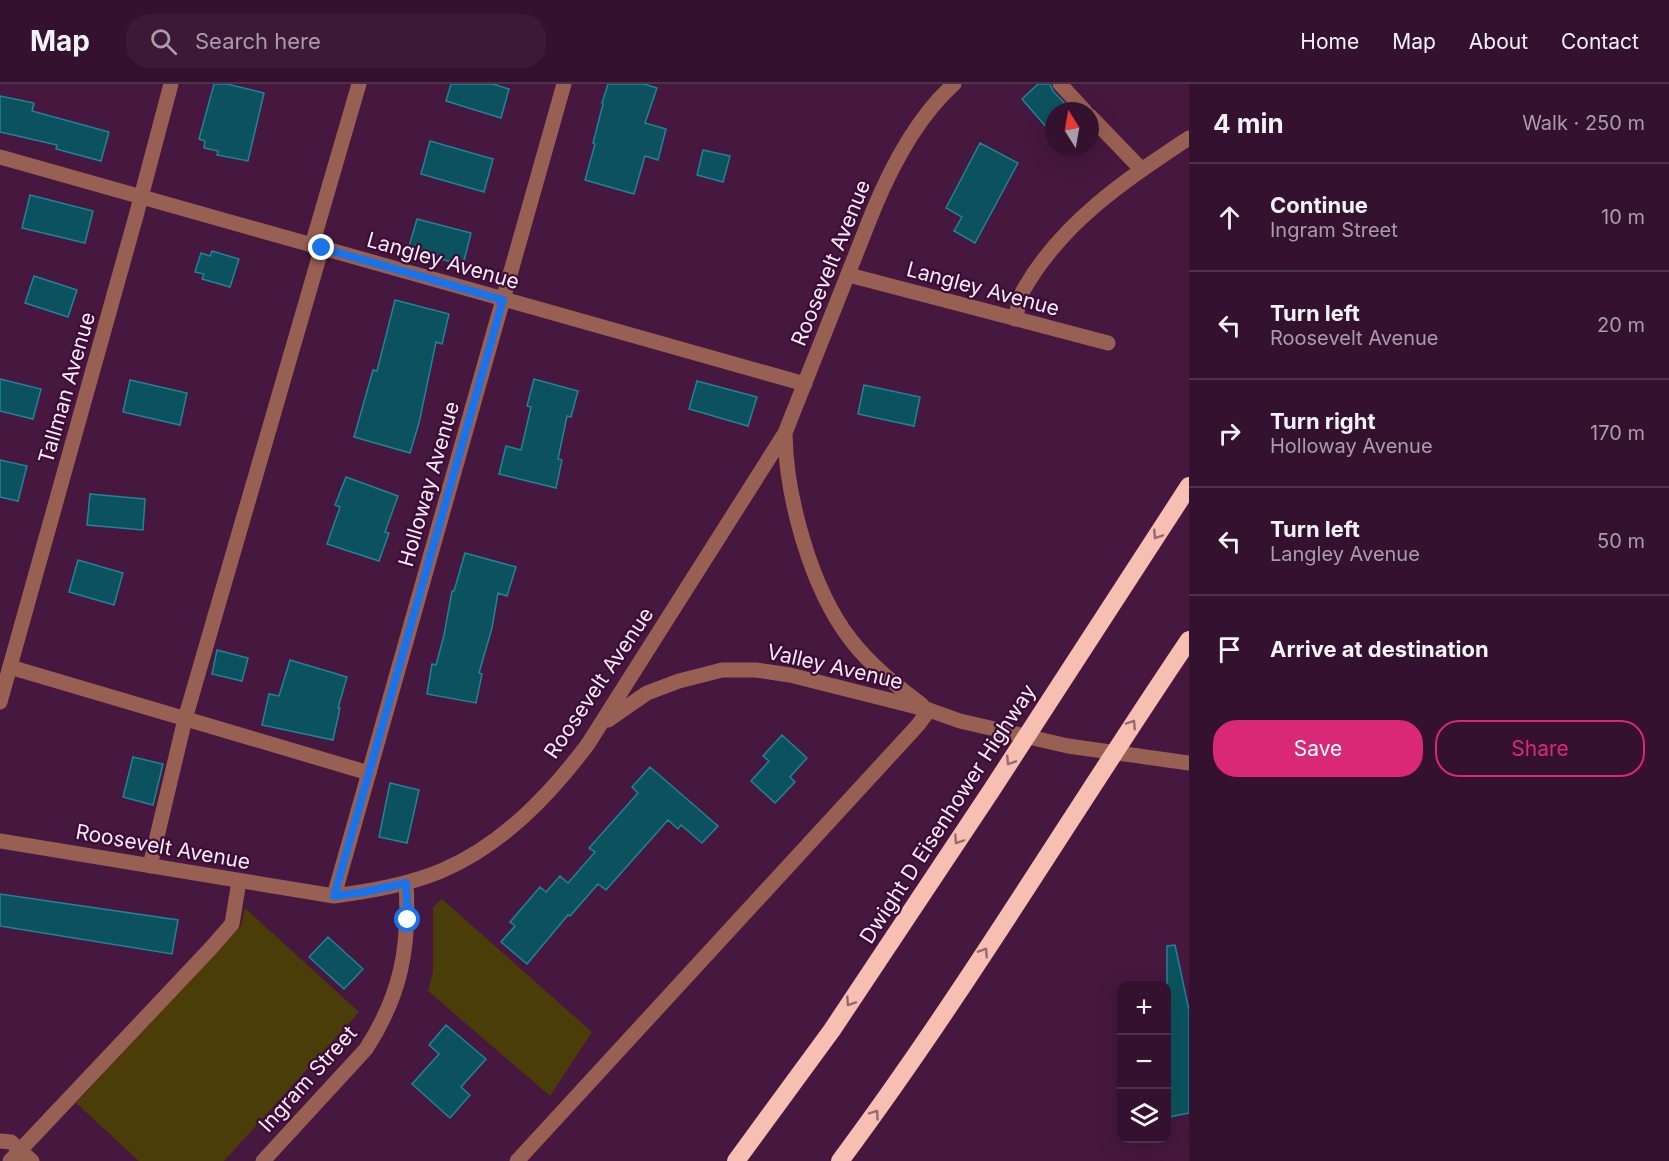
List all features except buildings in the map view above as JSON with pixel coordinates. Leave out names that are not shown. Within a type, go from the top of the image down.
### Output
[{"type":"highway","name":"Dwight D Eisenhower Highway","points":[[736,1161],[832,1030],[991,791],[1189,486]]},
{"type":"highway","points":[[840,1161],[977,964],[1189,639]]},
{"type":"street","name":"Tallman Avenue","points":[[0,702],[142,197],[171,84]]},
{"type":"street","points":[[150,866],[185,719],[317,246],[359,84]]},
{"type":"street","name":"Holloway Avenue","points":[[334,896],[564,84]]},
{"type":"street","name":"Roosevelt Avenue","points":[[0,841],[334,896],[406,883],[441,871],[491,843],[518,822],[566,774],[600,726],[785,433],[877,201],[921,122],[954,84]]},
{"type":"street","points":[[1060,84],[1077,102]]},
{"type":"street","points":[[1099,125],[1142,170]]},
{"type":"street","points":[[1015,320],[1023,290],[1059,239],[1091,207],[1189,138]]},
{"type":"street","name":"Langley Avenue","points":[[0,157],[805,384]]},
{"type":"street","name":"Langley Avenue","points":[[849,275],[1108,343]]},
{"type":"street","name":"Valley Avenue","points":[[785,433],[788,470],[798,516],[811,562],[823,593],[845,630],[865,657],[889,680],[929,710]]},
{"type":"street","points":[[10,667],[369,772]]},
{"type":"street","name":"Valley Avenue","points":[[600,726],[648,693],[678,681],[722,670],[756,670],[790,675],[929,710],[960,721],[1068,746],[1189,763]]},
{"type":"street","points":[[517,1161],[918,725],[929,710]]},
{"type":"street","points":[[15,1155],[232,924],[240,881]]},
{"type":"street","name":"Ingram Street","points":[[263,1161],[366,1049],[378,1031],[393,999],[403,966],[408,920],[406,883]]},
{"type":"street","points":[[0,1141],[11,1142],[15,1155]]},
{"type":"street","points":[[15,1155],[32,1161]]},
{"type":"shaded area","points":[[442,899],[592,1032],[550,1096],[428,991],[433,972],[433,907]]},
{"type":"shaded area","points":[[245,908],[359,1012],[224,1161],[139,1161],[76,1103],[241,926]]},
{"type":"route","points":[[322,248],[503,300],[334,896],[406,883],[408,920]]}]
